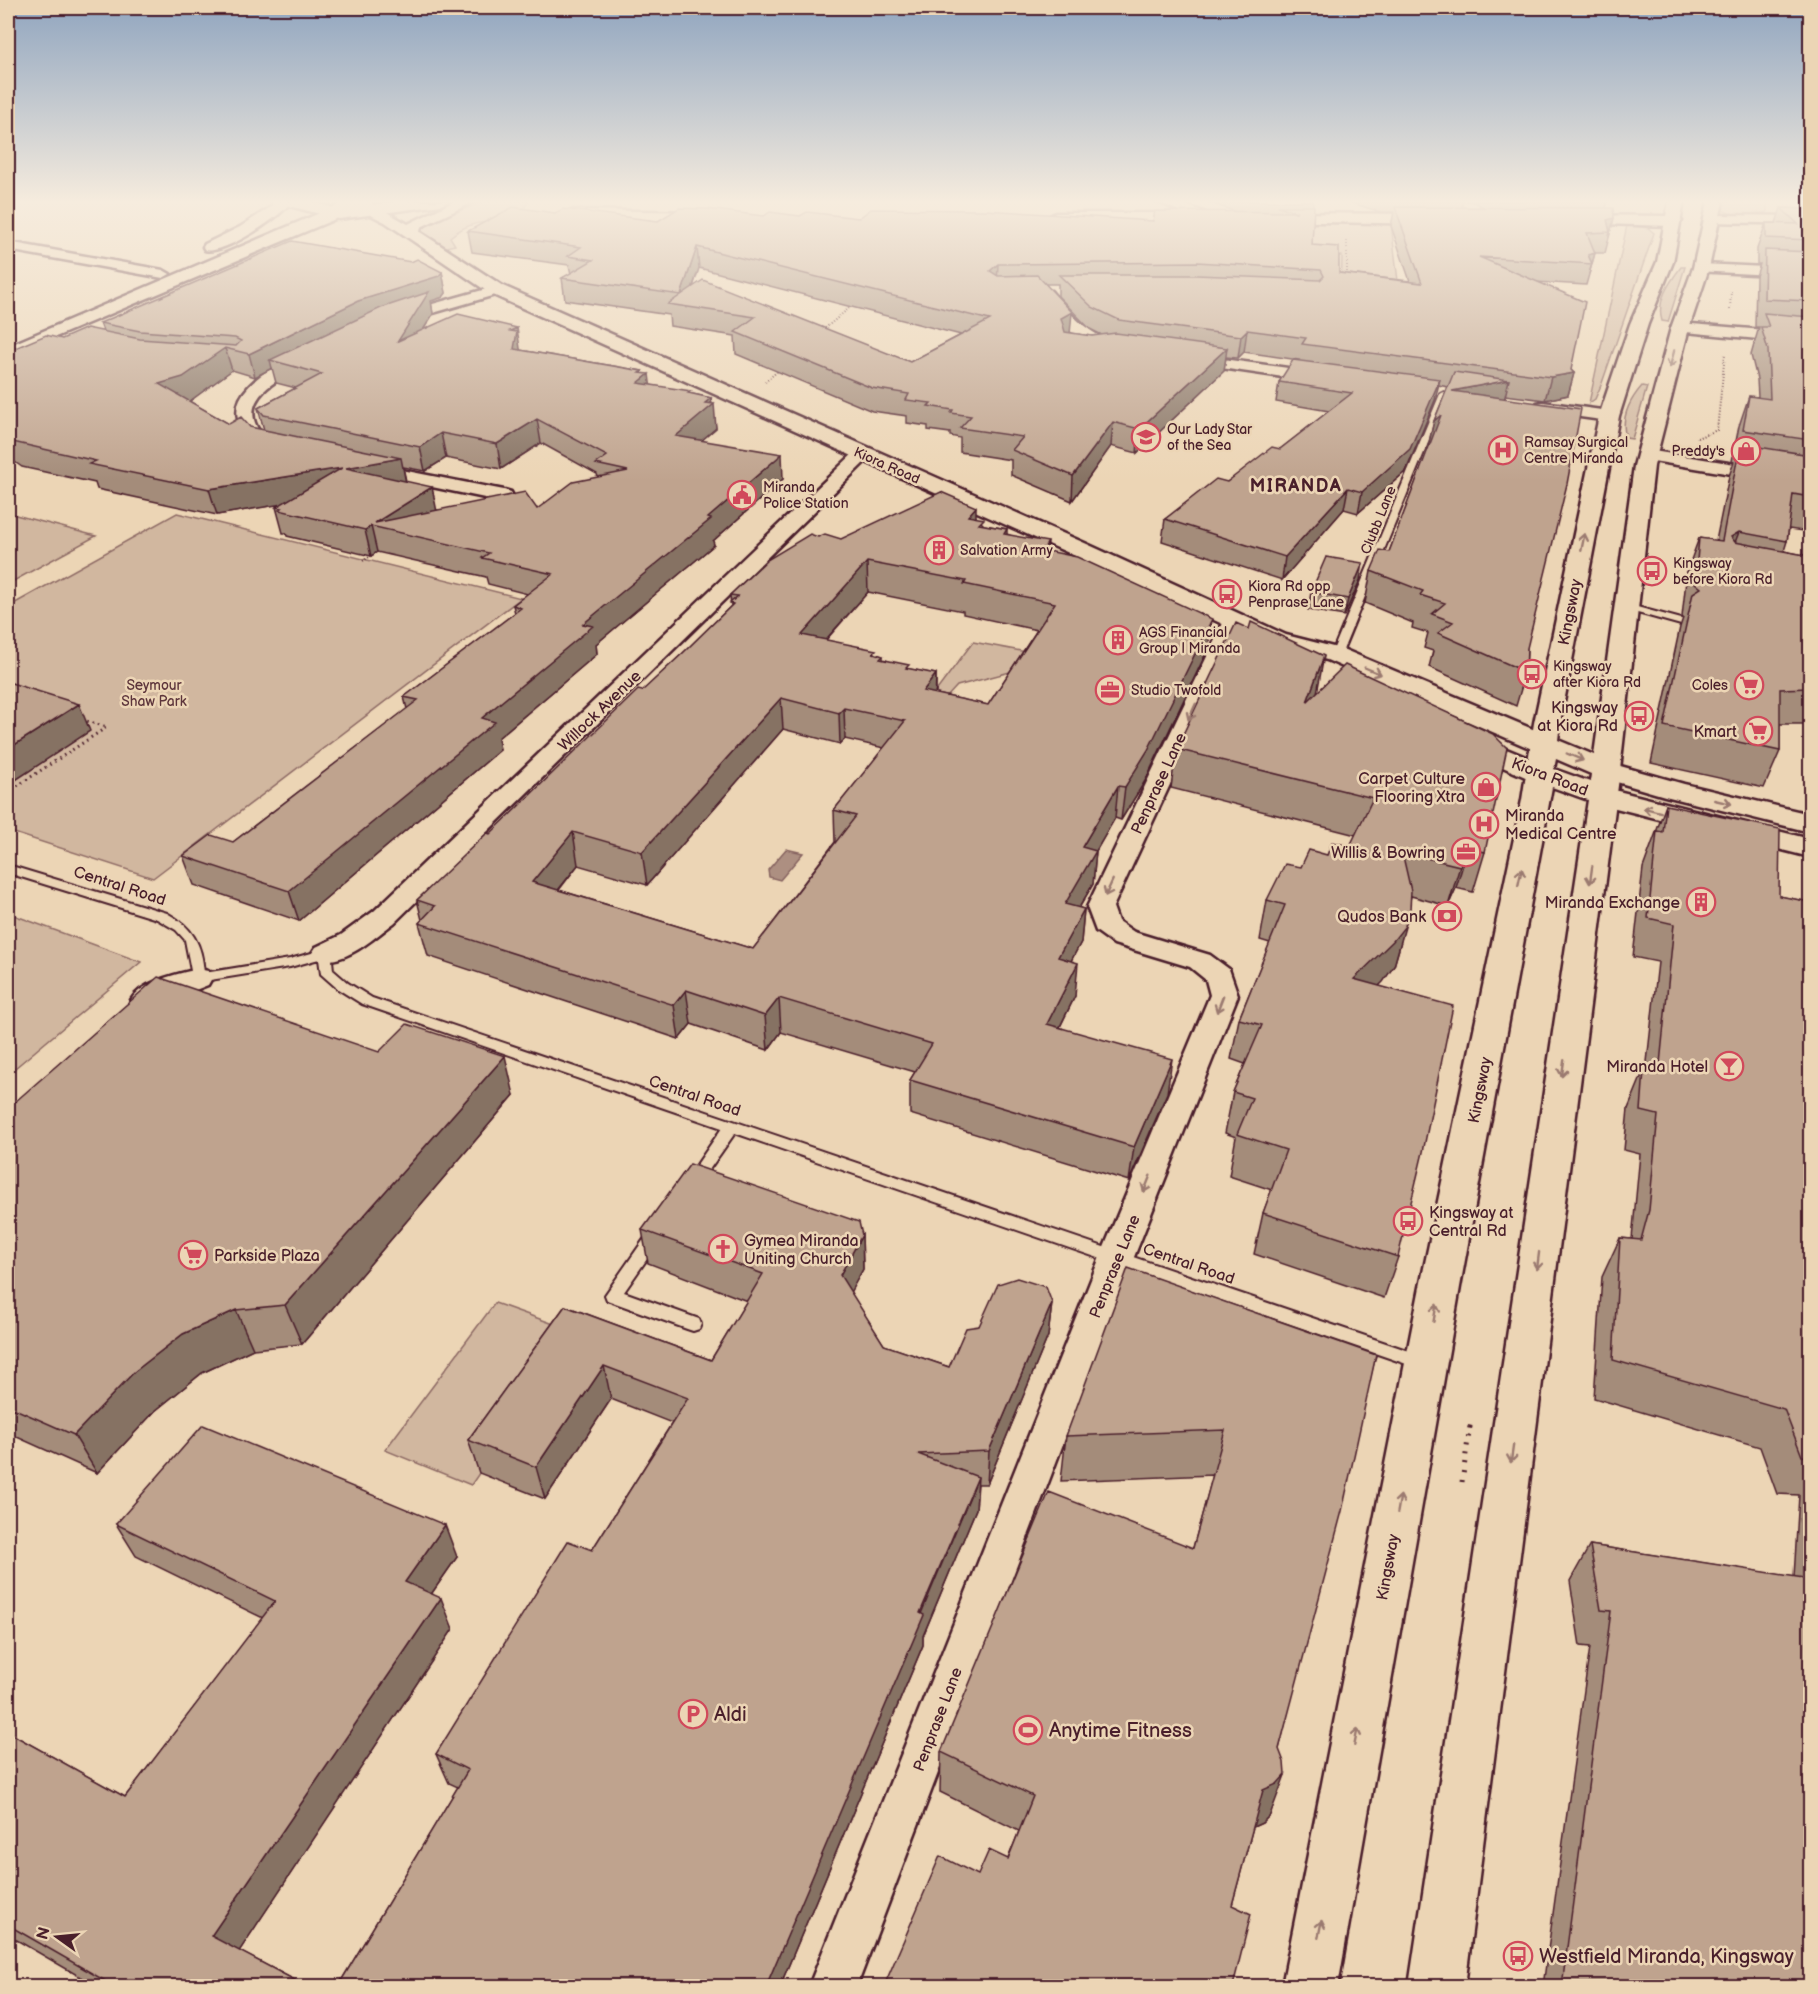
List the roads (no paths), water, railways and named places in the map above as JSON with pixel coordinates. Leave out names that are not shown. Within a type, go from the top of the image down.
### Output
[{"type":"main road","points":[[8,339],[115,294]]},
{"type":"main road","points":[[8,352],[137,294]]},
{"type":"main road","name":"Kiora Road","points":[[506,294],[1079,549],[1277,640],[1336,655],[1544,744],[1604,783],[1810,848]]},
{"type":"main road","name":"Kingsway","points":[[1310,1986],[1426,1364],[1602,447],[1609,416],[1639,324],[1652,294]]},
{"type":"main road","points":[[1437,1986],[1604,783],[1638,610],[1647,455],[1680,328],[1692,294]]},
{"type":"main road","points":[[1639,324],[1680,328]]},
{"type":"main road","points":[[1602,447],[1647,455]]},
{"type":"main road","name":"Kiora Road","points":[[1277,640],[1319,673],[1371,696]]},
{"type":"main road","name":"Kiora Road","points":[[1443,730],[1540,774],[1675,790],[1810,823]]},
{"type":"street","points":[[384,323],[483,294]]},
{"type":"street","points":[[1040,294],[1075,335],[1131,351]]},
{"type":"street","points":[[1680,328],[1810,339]]},
{"type":"street","points":[[287,451],[264,445],[252,435],[246,420],[245,406],[252,392],[273,375],[325,349]]},
{"type":"street","points":[[1167,357],[1340,380]]},
{"type":"street","points":[[1439,393],[1463,397]]},
{"type":"street","points":[[1527,405],[1609,416]]},
{"type":"street","name":"Willock Avenue","points":[[326,953],[351,941],[384,917],[863,454]]},
{"type":"street","points":[[1647,455],[1810,482]]},
{"type":"street","points":[[353,465],[504,496]]},
{"type":"street","name":"Penprase Lane","points":[[833,1986],[1117,1257],[1224,995],[1219,975],[1200,961],[1124,938],[1106,925],[1100,907],[1235,621]]},
{"type":"street","points":[[124,1014],[159,992],[198,978]]},
{"type":"lane","points":[[1101,353],[1131,351]]},
{"type":"lane","name":"Clubb Lane","points":[[1336,655],[1438,410],[1439,393]]},
{"type":"lane","points":[[1638,610],[1659,618],[1682,618]]},
{"type":"lane","name":"Central Road","points":[[8,869],[162,916],[183,927],[192,941],[198,978]]},
{"type":"lane","points":[[198,978],[290,963],[326,953]]},
{"type":"lane","name":"Central Road","points":[[326,953],[326,971],[343,987],[367,1000],[1426,1364]]},
{"type":"lane","points":[[681,1198],[732,1126]]},
{"type":"lane","points":[[661,1227],[613,1295],[693,1324]]},
{"type":"place","name":"Our Lady Star of the Sea","points":[[1146,437]]},
{"type":"place","name":"Ramsay Surgical Centre Miranda","points":[[1503,450]]},
{"type":"place","name":"Preddy's","points":[[1746,451]]},
{"type":"place","name":"Miranda Police Station","points":[[742,495]]},
{"type":"place","name":"Salvation Army","points":[[939,550]]},
{"type":"place","name":"Kingsway before Kiora Rd","points":[[1652,571]]},
{"type":"place","name":"Kiora Rd opp Penprase Lane","points":[[1227,594]]},
{"type":"place","name":"AGS Financial Group | Miranda","points":[[1118,640]]},
{"type":"place","name":"Kingsway after Kiora Rd","points":[[1532,674]]},
{"type":"place","name":"Coles","points":[[1749,685]]},
{"type":"place","name":"Studio Twofold","points":[[1110,690]]},
{"type":"place","name":"Kingsway at Kiora Rd","points":[[1639,716]]},
{"type":"place","name":"Kmart","points":[[1758,731]]},
{"type":"place","name":"Carpet Culture Flooring Xtra","points":[[1486,787]]},
{"type":"place","name":"Miranda Medical Centre","points":[[1484,824]]},
{"type":"place","name":"Willis & Bowring","points":[[1466,852]]},
{"type":"place","name":"Miranda Exchange","points":[[1701,902]]},
{"type":"place","name":"Qudos Bank","points":[[1447,916]]},
{"type":"place","name":"Miranda Hotel","points":[[1729,1066]]},
{"type":"place","name":"Kingsway at Central Rd","points":[[1408,1221]]},
{"type":"place","name":"Gymea Miranda Uniting Church","points":[[723,1249]]},
{"type":"place","name":"Parkside Plaza","points":[[193,1255]]},
{"type":"place","name":"Aldi","points":[[693,1714]]},
{"type":"place","name":"Anytime Fitness","points":[[1028,1730]]},
{"type":"place","name":"Westfield Miranda, Kingsway","points":[[1518,1956]]},
{"type":"district","name":"MIRANDA","points":[[1296,486]]},
{"type":"park label","name":"Seymour Shaw Park","points":[[154,694]]}]
